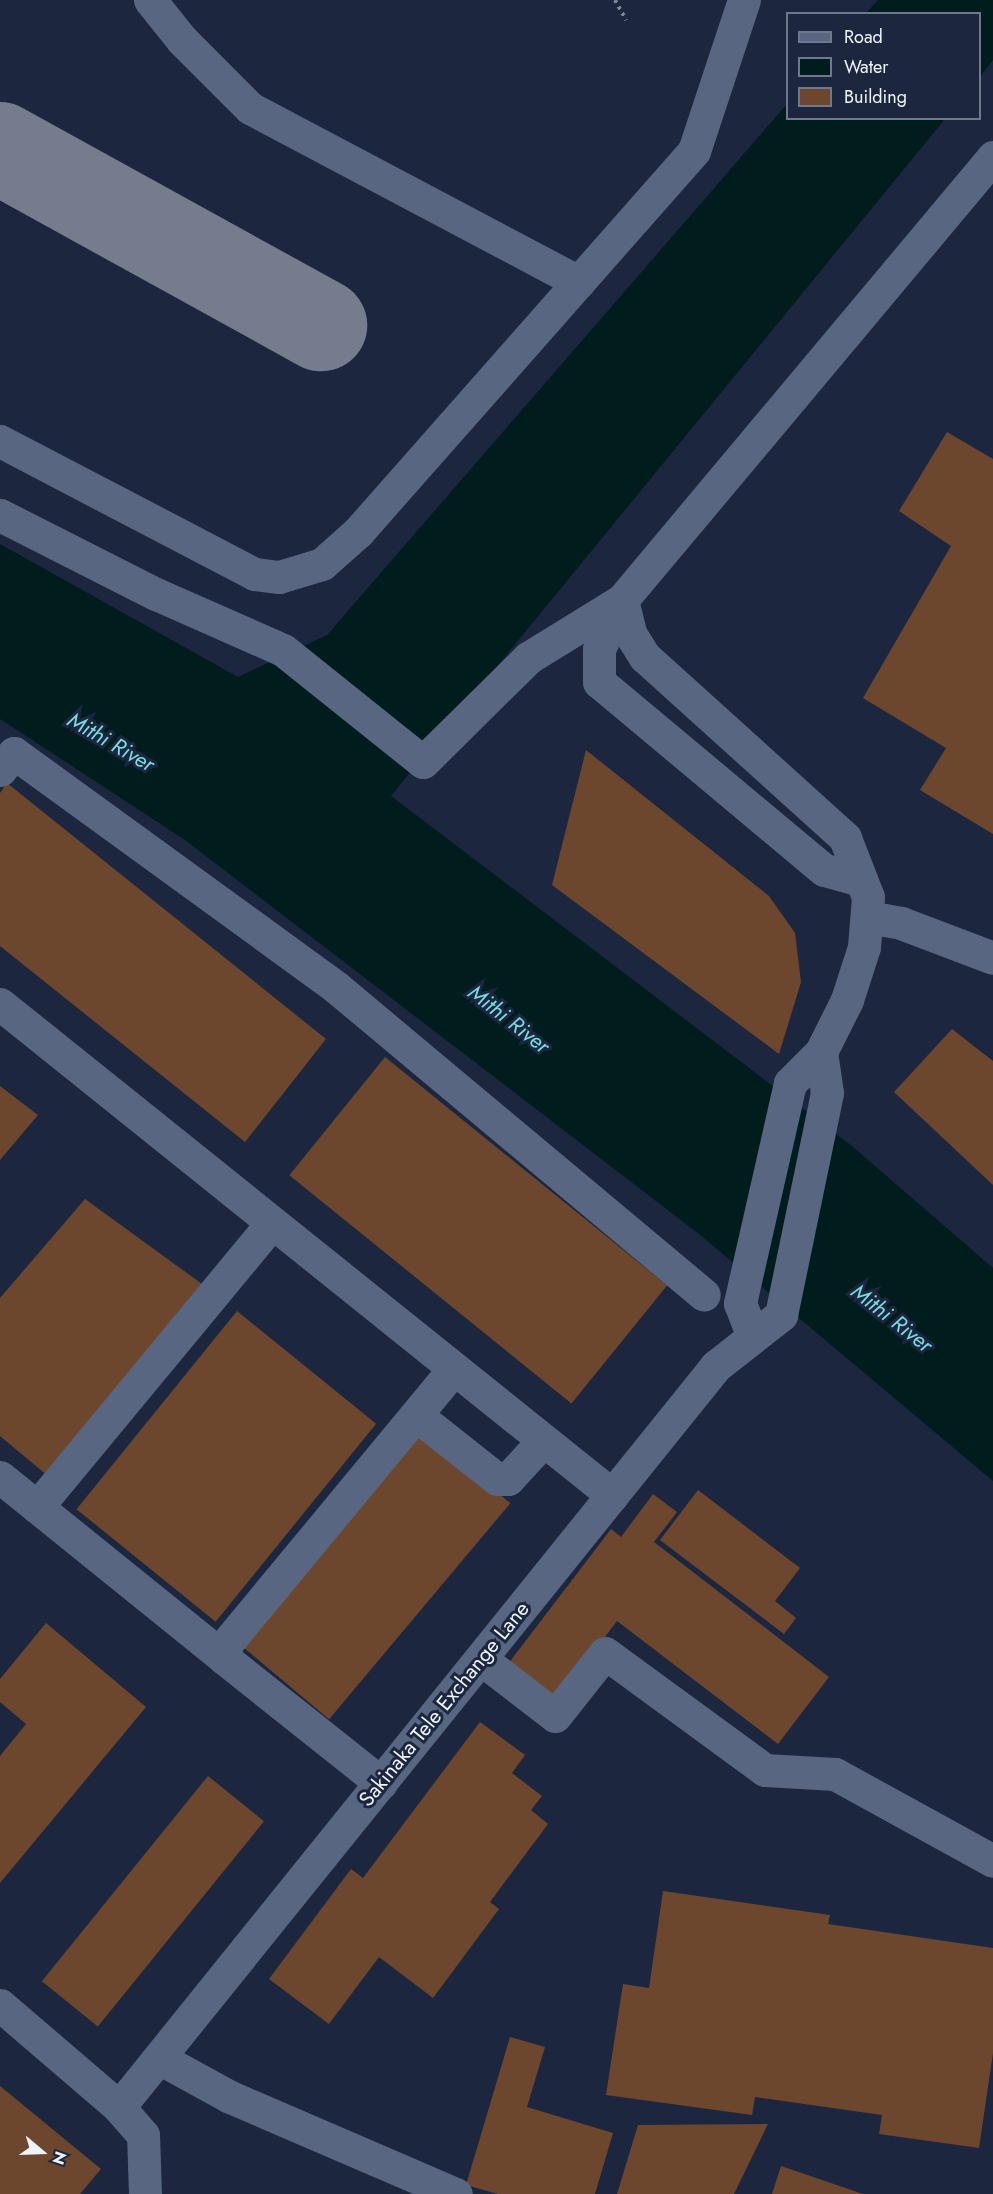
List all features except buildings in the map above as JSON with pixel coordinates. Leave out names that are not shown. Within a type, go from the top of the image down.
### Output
[{"type":"street","points":[[150,0],[182,40],[250,108],[579,282]]},
{"type":"street","points":[[0,441],[254,574],[279,577],[322,564],[358,532],[694,151],[741,12],[764,0]]},
{"type":"street","points":[[860,880],[824,870],[599,682],[599,649],[622,600],[993,157]]},
{"type":"street","points":[[0,515],[156,594],[283,650],[423,762],[528,658],[622,600]]},
{"type":"street","points":[[622,600],[631,635],[645,657],[844,838],[867,897],[868,917],[864,947],[847,1000],[821,1052],[790,1083],[740,1303],[752,1335]]},
{"type":"street","points":[[7,762],[336,988],[704,1295]]},
{"type":"street","points":[[868,917],[901,923],[993,958]]},
{"type":"street","points":[[0,1004],[270,1225],[612,1495]]},
{"type":"street","name":"Sakinaka Tele Exchange Lane","points":[[119,2106],[716,1366],[781,1314],[827,1093],[821,1052]]},
{"type":"street","points":[[37,1508],[270,1225]]},
{"type":"street","points":[[224,1659],[227,1643],[453,1370]]},
{"type":"street","points":[[416,1415],[497,1479],[508,1479],[543,1441]]},
{"type":"street","points":[[0,1477],[381,1783]]},
{"type":"street","points":[[481,1659],[555,1716],[605,1653],[765,1770],[835,1774],[993,1861]]},
{"type":"street","points":[[0,2005],[119,2106],[143,2135],[145,2194]]},
{"type":"street","points":[[159,2058],[228,2096],[456,2194]]},
{"type":"path","points":[[615,0],[626,20]]},
{"type":"water","points":[[878,0],[993,0],[993,60],[981,76],[981,12],[867,12]]},
{"type":"water","name":"Mithi River","points":[[786,105],[786,120],[944,120],[391,796],[852,1146],[993,1268],[993,1481],[699,1234],[185,840],[0,719],[0,544],[238,677],[327,635]]},
{"type":"taxiway","points":[[0,148],[321,325]]}]
